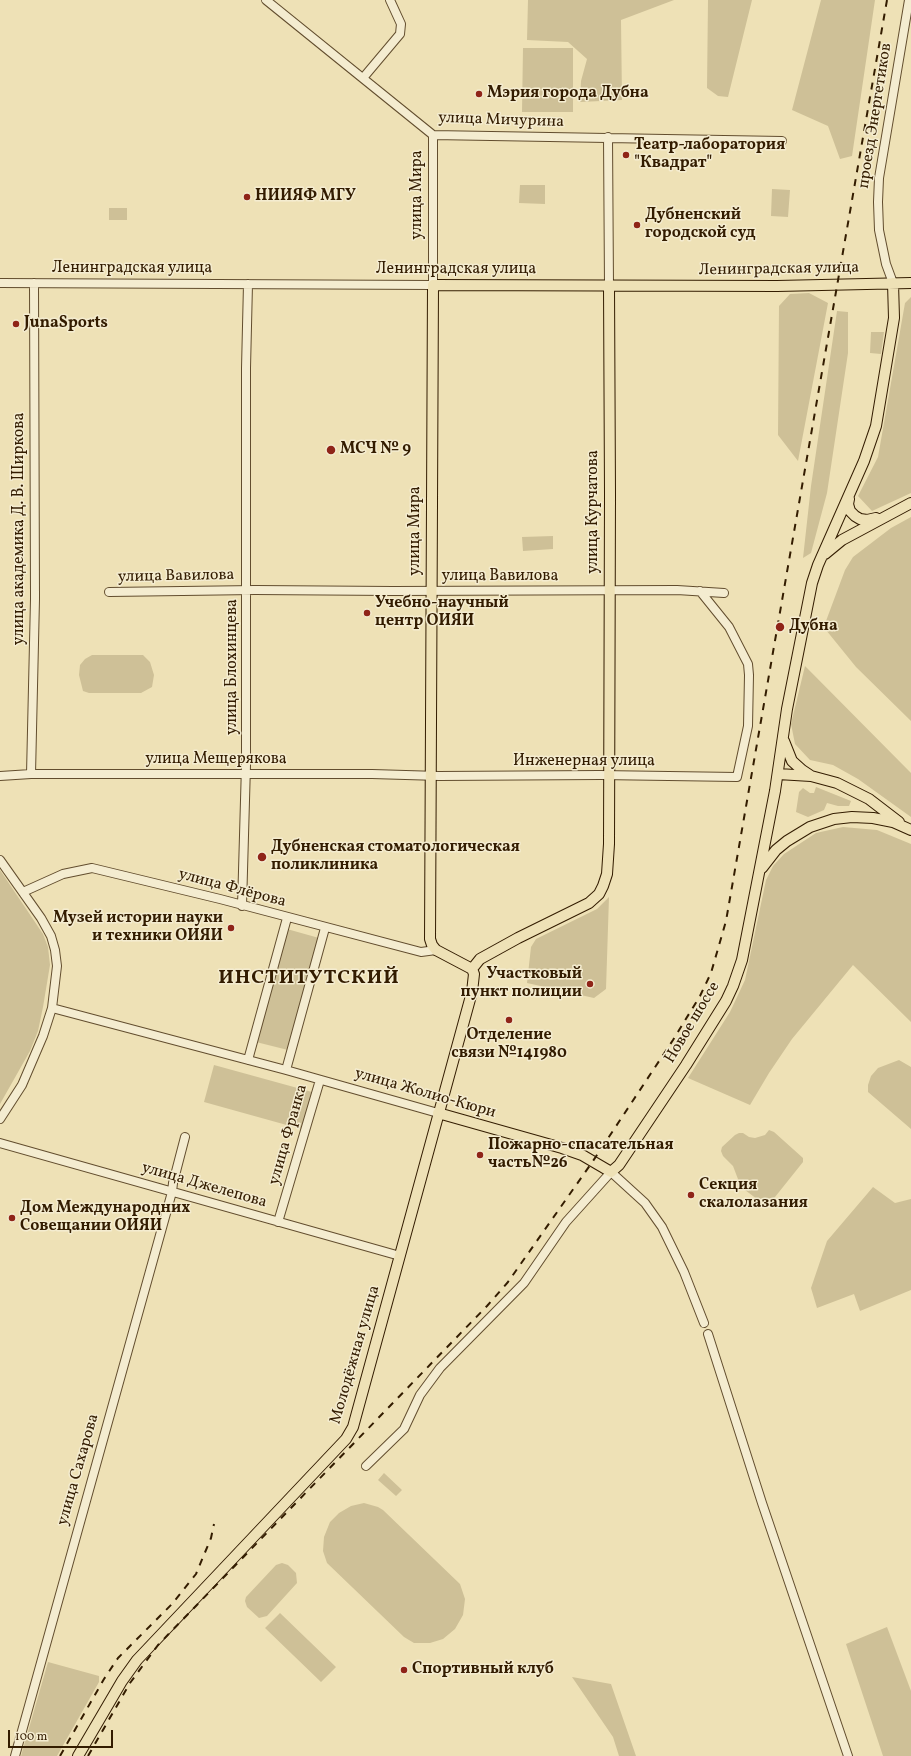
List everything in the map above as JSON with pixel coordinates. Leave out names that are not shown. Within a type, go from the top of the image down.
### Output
[{"type":"main road","points":[[778,774],[783,736],[812,583],[864,461],[876,426],[894,318],[893,283]]},
{"type":"main road","name":"Ленинградская улица","points":[[433,285],[784,286],[911,283]]},
{"type":"main road","name":"улица Мира","points":[[433,285],[431,591],[432,775],[430,929],[432,945],[436,950]]},
{"type":"main road","name":"улица Курчатова","points":[[472,969],[480,959],[526,934],[589,903],[599,894],[607,874],[609,844],[609,286]]},
{"type":"main road","points":[[849,497],[848,504],[850,511],[860,519],[875,519],[890,514]]},
{"type":"main road","points":[[821,559],[827,551],[842,540],[911,503]]},
{"type":"main road","name":"Новое шоссе","points":[[783,736],[787,751],[792,761],[811,776]]},
{"type":"main road","name":"Новое шоссе","points":[[611,1172],[619,1165],[686,1065],[726,1001],[736,980],[742,960],[778,774],[811,776],[842,785],[869,799],[911,830]]},
{"type":"main road","points":[[862,817],[869,812],[871,807],[869,799]]},
{"type":"main road","name":"Новое шоссе","points":[[760,871],[771,855],[787,841],[803,831],[826,822],[843,818],[862,817],[893,822],[911,830]]},
{"type":"main road","points":[[766,837],[770,841],[777,843],[787,841]]},
{"type":"main road","points":[[436,950],[472,969]]},
{"type":"main road","name":"Молодёжная улица","points":[[78,1756],[122,1681],[137,1660],[346,1439],[353,1427],[472,992],[474,974],[472,969]]},
{"type":"main road","name":"улица Жолио-Кюри","points":[[438,1113],[562,1148],[582,1155],[611,1172]]},
{"type":"street","name":"улица Мичурина","points":[[266,0],[432,135],[782,141]]},
{"type":"street","points":[[363,78],[400,34],[401,24],[390,0]]},
{"type":"street","name":"проезд Энергетиков","points":[[893,283],[886,264],[879,230],[879,178],[909,0]]},
{"type":"street","name":"улица Мира","points":[[432,135],[433,285]]},
{"type":"street","name":"улица Курчатова","points":[[608,138],[609,286]]},
{"type":"street","name":"Ленинградская улица","points":[[0,283],[433,285]]},
{"type":"street","name":"улица академика Д. В. Ширкова","points":[[31,774],[35,601],[34,283]]},
{"type":"street","name":"улица Блохинцева","points":[[242,906],[246,774],[246,368],[248,284]]},
{"type":"street","name":"улица Вавилова","points":[[109,592],[247,590],[609,590],[724,592]]},
{"type":"street","name":"Инженерная улица","points":[[432,775],[737,777],[748,726],[748,664],[729,626],[700,591]]},
{"type":"street","name":"улица Мещерякова","points":[[0,776],[31,774],[432,775]]},
{"type":"street","points":[[0,860],[41,918],[51,936],[57,966],[52,1008],[34,1059],[22,1084],[0,1118]]},
{"type":"street","name":"улица Флёрова","points":[[23,892],[63,874],[92,868],[421,952],[436,950]]},
{"type":"street","points":[[248,1060],[287,918]]},
{"type":"street","name":"улица Франка","points":[[286,1070],[325,928]]},
{"type":"street","name":"улица Жолио-Кюри","points":[[52,1008],[286,1070],[438,1113]]},
{"type":"street","name":"улица Франка","points":[[278,1222],[320,1080]]},
{"type":"street","points":[[172,1192],[185,1137]]},
{"type":"street","name":"улица Джелепова","points":[[0,1143],[400,1256]]},
{"type":"street","points":[[366,1466],[404,1429],[420,1395],[440,1368],[524,1282],[566,1222],[611,1172]]},
{"type":"street","name":"улица Жолио-Кюри","points":[[611,1172],[644,1203],[662,1227],[684,1272],[704,1324]]},
{"type":"street","name":"улица Сахарова","points":[[15,1756],[172,1192]]},
{"type":"street","points":[[708,1334],[762,1503],[848,1756]]},
{"type":"shaded area","points":[[528,0],[674,0],[621,20],[622,100],[580,102],[581,81],[587,59],[568,42],[527,40]]},
{"type":"shaded area","points":[[708,0],[752,0],[728,97],[718,96],[707,88]]},
{"type":"shaded area","points":[[821,0],[875,0],[852,156],[840,159],[828,126],[792,110]]},
{"type":"shaded area","points":[[523,48],[573,48],[573,112],[522,112]]},
{"type":"shaded area","points":[[520,185],[545,185],[545,204],[519,203]]},
{"type":"shaded area","points":[[772,189],[790,190],[788,217],[771,216]]},
{"type":"shaded area","points":[[109,208],[127,208],[127,220],[109,220]]},
{"type":"shaded area","points":[[809,293],[828,303],[798,461],[778,435],[779,306],[790,294]]},
{"type":"shaded area","points":[[911,297],[911,493],[872,511],[858,496],[878,457],[905,303]]},
{"type":"shaded area","points":[[837,311],[848,312],[848,353],[827,493],[811,553],[803,558],[811,486]]},
{"type":"shaded area","points":[[871,332],[884,332],[881,354],[870,353]]},
{"type":"shaded area","points":[[911,517],[911,721],[856,667],[826,630],[826,621],[845,570],[853,557],[891,528]]},
{"type":"shaded area","points":[[553,536],[553,549],[523,551],[522,537]]},
{"type":"shaded area","points":[[92,655],[143,655],[150,662],[154,675],[152,687],[141,693],[89,693],[83,691],[79,675],[80,665],[85,659]]},
{"type":"shaded area","points":[[805,666],[911,773],[911,817],[858,779],[833,765],[810,760],[795,744],[791,724]]},
{"type":"shaded area","points":[[816,787],[851,801],[849,806],[838,806],[827,803],[824,810],[808,817],[796,812],[799,792],[803,788],[810,793],[814,793]]},
{"type":"shaded area","points":[[843,827],[877,830],[911,844],[911,1022],[853,965],[792,1039],[750,1105],[688,1078],[730,1012],[745,980],[766,880],[773,866],[784,854],[816,833]]},
{"type":"shaded area","points":[[0,870],[43,934],[48,947],[50,965],[38,1031],[30,1051],[0,1104]]},
{"type":"shaded area","points":[[609,897],[606,989],[594,998],[527,983],[531,947],[536,939],[597,909]]},
{"type":"shaded area","points":[[287,929],[319,938],[288,1050],[256,1042]]},
{"type":"shaded area","points":[[899,1060],[911,1067],[911,1129],[868,1092],[868,1085],[871,1076],[878,1068]]},
{"type":"shaded area","points":[[214,1065],[312,1092],[301,1129],[204,1102]]},
{"type":"shaded area","points":[[769,1130],[774,1132],[803,1158],[803,1162],[771,1202],[764,1203],[741,1187],[733,1166],[723,1156],[721,1151],[722,1147],[739,1133],[755,1138],[765,1135]]},
{"type":"shaded area","points":[[873,1187],[895,1203],[911,1199],[911,1290],[860,1311],[854,1294],[817,1308],[811,1288],[827,1241]]},
{"type":"shaded area","points":[[384,1473],[402,1490],[396,1496],[378,1480]]},
{"type":"shaded area","points":[[364,1503],[383,1510],[460,1584],[465,1599],[463,1615],[455,1629],[443,1639],[430,1643],[414,1643],[404,1637],[327,1563],[323,1551],[324,1537],[330,1522],[339,1513],[351,1506]]},
{"type":"shaded area","points":[[282,1563],[288,1565],[296,1573],[297,1583],[267,1616],[259,1618],[247,1607],[245,1601],[246,1597],[276,1565]]},
{"type":"shaded area","points":[[280,1613],[336,1667],[321,1682],[265,1628]]},
{"type":"shaded area","points":[[887,1627],[911,1691],[911,1756],[883,1756],[846,1644]]},
{"type":"shaded area","points":[[48,1662],[99,1676],[99,1682],[57,1756],[21,1756]]},
{"type":"shaded area","points":[[572,1677],[611,1684],[636,1756],[619,1756],[613,1737]]},
{"type":"railway","points":[[88,1756],[130,1683],[158,1645],[487,1306],[508,1282],[593,1161],[673,1040],[700,996],[711,973],[726,921],[887,0]]},
{"type":"railway","points":[[60,1756],[104,1679],[118,1658],[172,1604],[196,1574],[211,1538],[214,1524]]},
{"type":"place","name":"Мэрия города Дубна","points":[[479,94]]},
{"type":"place","name":"Театр-лаборатория \"Квадрат\"","points":[[626,155]]},
{"type":"place","name":"НИИЯФ МГУ","points":[[247,197]]},
{"type":"place","name":"Дубненский городской суд","points":[[637,225]]},
{"type":"place","name":"JunaSports","points":[[16,324]]},
{"type":"place","name":"МСЧ № 9","points":[[331,450]]},
{"type":"place","name":"Учебно-научный центр ОИЯИ","points":[[367,613]]},
{"type":"place","name":"Дубна","points":[[780,627]]},
{"type":"place","name":"Дубненская стоматологическая поликлиника","points":[[262,857]]},
{"type":"place","name":"Музей истории науки и техники ОИЯИ","points":[[231,928]]},
{"type":"place","name":"Участковый пункт полиции","points":[[590,984]]},
{"type":"place","name":"Отделение связи №141980","points":[[509,1020]]},
{"type":"place","name":"Пожарно-спасательная часть№26","points":[[480,1155]]},
{"type":"place","name":"Секция скалолазания","points":[[691,1195]]},
{"type":"place","name":"Дом Международних Совещании ОИЯИ","points":[[12,1218]]},
{"type":"place","name":"Спортивный клуб","points":[[404,1670]]},
{"type":"district","name":"ИНСТИТУТСКИЙ","points":[[309,979]]}]
